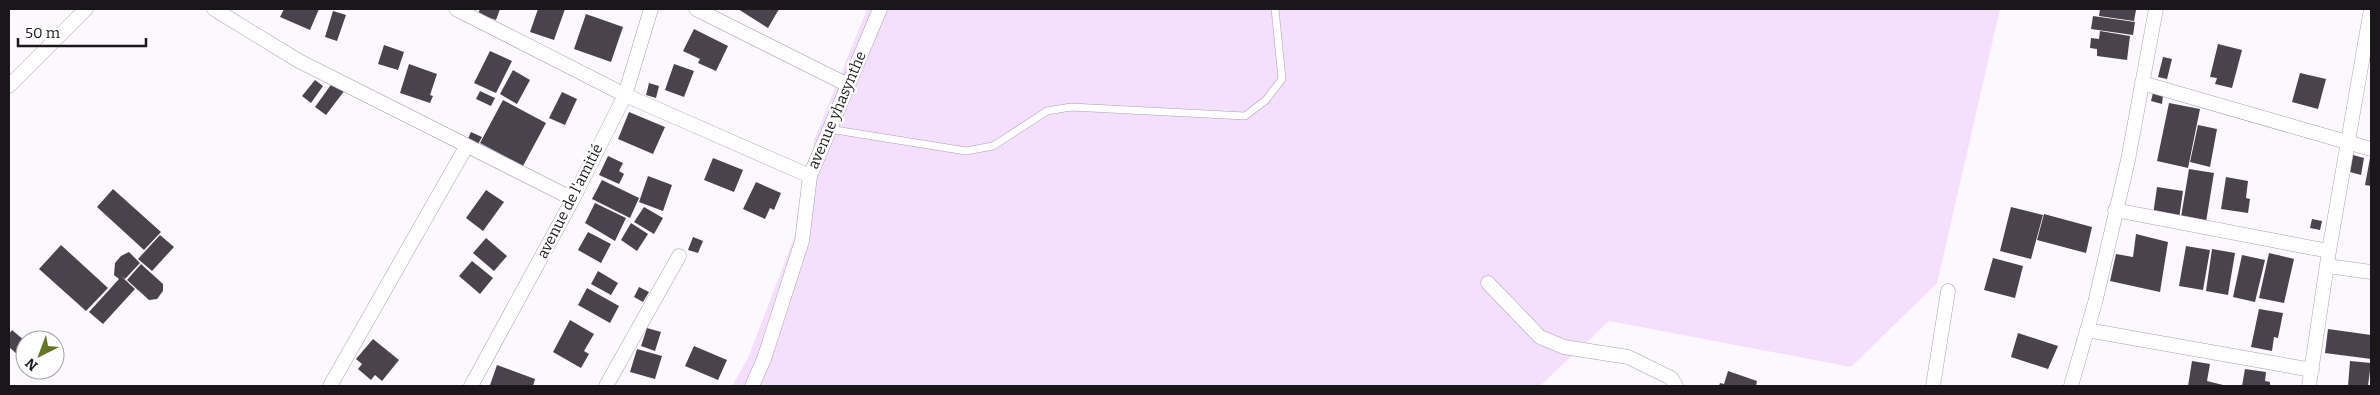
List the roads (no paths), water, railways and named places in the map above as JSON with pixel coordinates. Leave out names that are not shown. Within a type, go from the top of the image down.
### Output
[{"type":"street","points":[[9,86],[86,9]]},
{"type":"street","points":[[214,9],[299,61],[466,147],[573,199]]},
{"type":"street","points":[[456,9],[625,95],[810,176]]},
{"type":"street","name":"avenue de l'amitié","points":[[471,386],[573,199],[625,95],[651,9]]},
{"type":"street","points":[[696,9],[848,85]]},
{"type":"street","name":"avenue yhasynthe","points":[[752,386],[764,359],[802,241],[810,176],[880,9]]},
{"type":"street","points":[[2071,386],[2087,330],[2128,160],[2156,9]]},
{"type":"street","points":[[2309,386],[2329,251],[2371,9]]},
{"type":"street","points":[[2142,83],[2371,149]]},
{"type":"street","points":[[330,386],[466,147]]},
{"type":"street","points":[[2115,210],[2329,251]]},
{"type":"street","points":[[606,386],[680,256]]},
{"type":"street","points":[[2327,266],[2371,272]]},
{"type":"street","points":[[1488,283],[1540,337],[1564,348],[1628,357],[1671,378],[1676,386]]},
{"type":"street","points":[[1933,386],[1948,291]]},
{"type":"street","points":[[2087,330],[2312,370]]},
{"type":"lane","points":[[829,129],[966,151],[992,146],[1047,111],[1071,107],[1245,116],[1266,100],[1282,79],[1274,9]]}]
